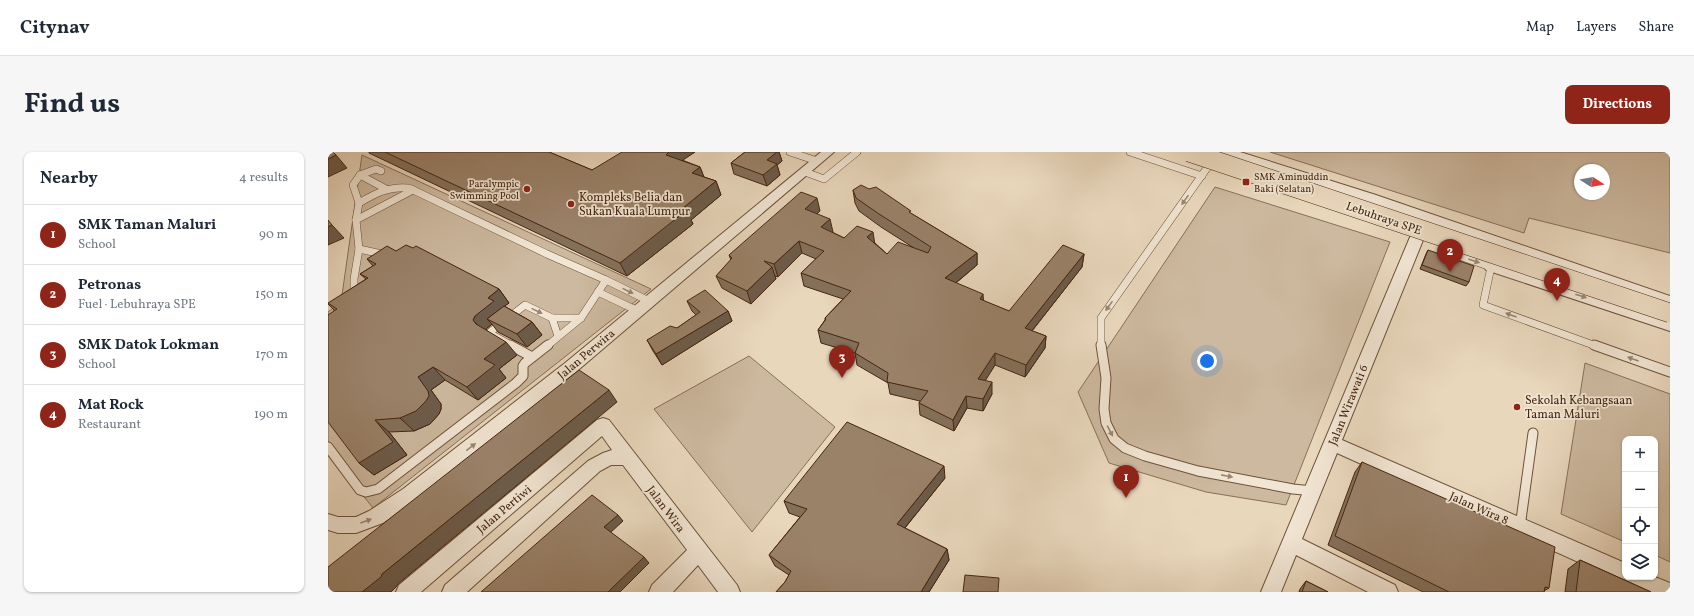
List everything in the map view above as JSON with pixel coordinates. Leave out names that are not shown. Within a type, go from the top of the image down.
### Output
[{"type":"highway","name":"Lebuhraya SPE","points":[[1189,152],[1670,313]]},
{"type":"highway","name":"Lebuhraya SPE","points":[[1218,155],[1670,303]]},
{"type":"street","name":"Jalan Perwira","points":[[328,522],[338,525],[356,525],[376,517],[390,509],[514,413],[828,152]]},
{"type":"street","points":[[1193,152],[1218,155],[1424,223],[1670,310]]},
{"type":"street","name":"Jalan Wirawati 6","points":[[1271,592],[1424,223]]},
{"type":"street","points":[[1462,236],[1670,303]]},
{"type":"street","points":[[1491,267],[1670,325]]},
{"type":"street","name":"Jalan Wira","points":[[603,425],[730,592]]},
{"type":"street","name":"Jalan Pertiwi","points":[[406,592],[603,425]]},
{"type":"street","name":"Jalan Wira 8","points":[[1332,443],[1622,572]]},
{"type":"street","points":[[452,592],[594,466],[609,458],[628,457]]},
{"type":"street","points":[[1291,543],[1388,592]]},
{"type":"street","points":[[659,592],[698,551]]},
{"type":"street","points":[[1641,580],[1668,592]]},
{"type":"lane","points":[[790,152],[817,161]]},
{"type":"lane","points":[[805,172],[824,179],[857,152]]},
{"type":"lane","points":[[1130,152],[1202,176]]},
{"type":"lane","points":[[1218,155],[1207,168],[1101,318],[1099,327],[1106,380],[1104,402],[1105,422],[1114,440],[1124,448],[1154,461],[1293,489],[1313,491]]},
{"type":"lane","points":[[354,302],[354,279],[359,249],[356,220],[359,203],[353,185],[360,175],[376,169],[381,171]]},
{"type":"lane","points":[[360,175],[386,189]]},
{"type":"lane","points":[[359,203],[373,194],[394,186],[409,188],[649,301]]},
{"type":"lane","points":[[356,220],[413,190]]},
{"type":"lane","points":[[1462,236],[1456,255],[1491,267],[1482,305],[1670,372]]},
{"type":"lane","points":[[359,249],[390,256],[384,260]]},
{"type":"lane","points":[[354,279],[366,272]]},
{"type":"lane","points":[[328,447],[360,490],[366,492],[378,490],[516,384],[523,376],[523,366],[581,318],[606,280]]},
{"type":"lane","points":[[598,292],[638,311]]},
{"type":"lane","points":[[532,357],[489,333],[525,305],[552,318],[581,318]]},
{"type":"lane","points":[[552,318],[558,336]]},
{"type":"lane","points":[[1520,527],[1534,433]]},
{"type":"shaded area","points":[[1270,152],[1670,152],[1670,253],[1529,218],[1524,233]]},
{"type":"shaded area","points":[[362,155],[651,289],[373,508],[328,452],[328,312],[341,302]]},
{"type":"shaded area","points":[[1215,187],[1390,242],[1286,505],[1206,492],[1109,463],[1078,392]]},
{"type":"shaded area","points":[[749,356],[835,427],[752,532],[654,409]]},
{"type":"shaded area","points":[[1585,363],[1670,394],[1670,562],[1658,556],[1658,436],[1622,436],[1622,541],[1561,514]]},
{"type":"building","points":[[328,152],[333,152],[336,155],[328,159]]},
{"type":"building","name":"Kompleks Belia dan Sukan Kuala Lumpur","points":[[385,152],[549,152],[592,170],[622,152],[669,152],[666,155],[700,167],[692,173],[716,181],[683,208],[687,210],[620,263]]},
{"type":"building","points":[[745,152],[777,152],[767,160],[777,164],[763,175],[731,163]]},
{"type":"building","points":[[861,185],[869,189],[876,187],[911,211],[909,212],[977,253],[945,278],[983,294],[980,299],[1009,311],[1063,245],[1084,254],[1025,328],[1046,336],[1026,365],[995,353],[978,379],[992,382],[983,399],[966,396],[953,420],[919,403],[928,391],[887,382],[888,373],[855,353],[859,343],[818,330],[826,319],[825,318],[851,291],[801,273],[824,251],[799,241],[774,264],[764,261],[772,267],[747,291],[716,276],[732,258],[729,255],[801,192],[817,198],[805,209],[830,219],[821,227],[844,238],[857,226],[873,232],[867,237],[887,254],[898,242],[928,253],[931,247],[856,198],[853,190]]},
{"type":"building","points":[[328,220],[332,225],[328,227]]},
{"type":"building","points":[[406,245],[413,248],[416,246],[499,289],[488,298],[494,301],[475,316],[473,320],[476,324],[506,342],[484,359],[495,365],[467,387],[433,367],[418,377],[428,391],[429,396],[426,401],[416,411],[400,418],[375,420],[393,442],[359,463],[328,422],[328,315],[337,309],[328,303],[368,278],[360,274],[376,264],[367,259],[387,246],[396,251]]},
{"type":"building","points":[[1428,250],[1474,266],[1469,282],[1422,265]]},
{"type":"building","points":[[705,290],[728,311],[656,354],[647,340],[670,326],[677,328],[700,312],[687,301]]},
{"type":"building","points":[[504,306],[532,322],[517,334],[487,319]]},
{"type":"building","points":[[579,370],[609,390],[382,574],[381,577],[362,592],[328,592],[328,567]]},
{"type":"building","points":[[847,422],[944,466],[897,524],[947,549],[921,592],[776,592],[785,582],[791,571],[769,555],[807,509],[784,501]]},
{"type":"building","points":[[1362,462],[1555,547],[1549,588],[1545,587],[1544,592],[1449,592],[1335,536]]},
{"type":"building","points":[[592,495],[618,515],[604,527],[644,557],[608,592],[481,592]]},
{"type":"building","points":[[1580,560],[1651,592],[1576,592]]},
{"type":"building","points":[[965,575],[999,578],[998,592],[963,592]]},
{"type":"building","points":[[1306,581],[1328,592],[1302,592]]},
{"type":"place","name":"SMK Aminuddin Baki (Selatan)","points":[[1246,182]]},
{"type":"place","name":"Paralympic Swimming Pool","points":[[527,189]]},
{"type":"place","name":"Kompleks Belia dan Sukan Kuala Lumpur","points":[[571,204]]},
{"type":"place","name":"Petronas","points":[[1450,272]]},
{"type":"place","name":"Mat Rock","points":[[1557,301]]},
{"type":"place","name":"SMK Datok Lokman","points":[[842,378]]},
{"type":"place","name":"Sekolah Kebangsaan Taman Maluri","points":[[1517,407]]},
{"type":"place","name":"SMK Taman Maluri","points":[[1126,498]]}]
